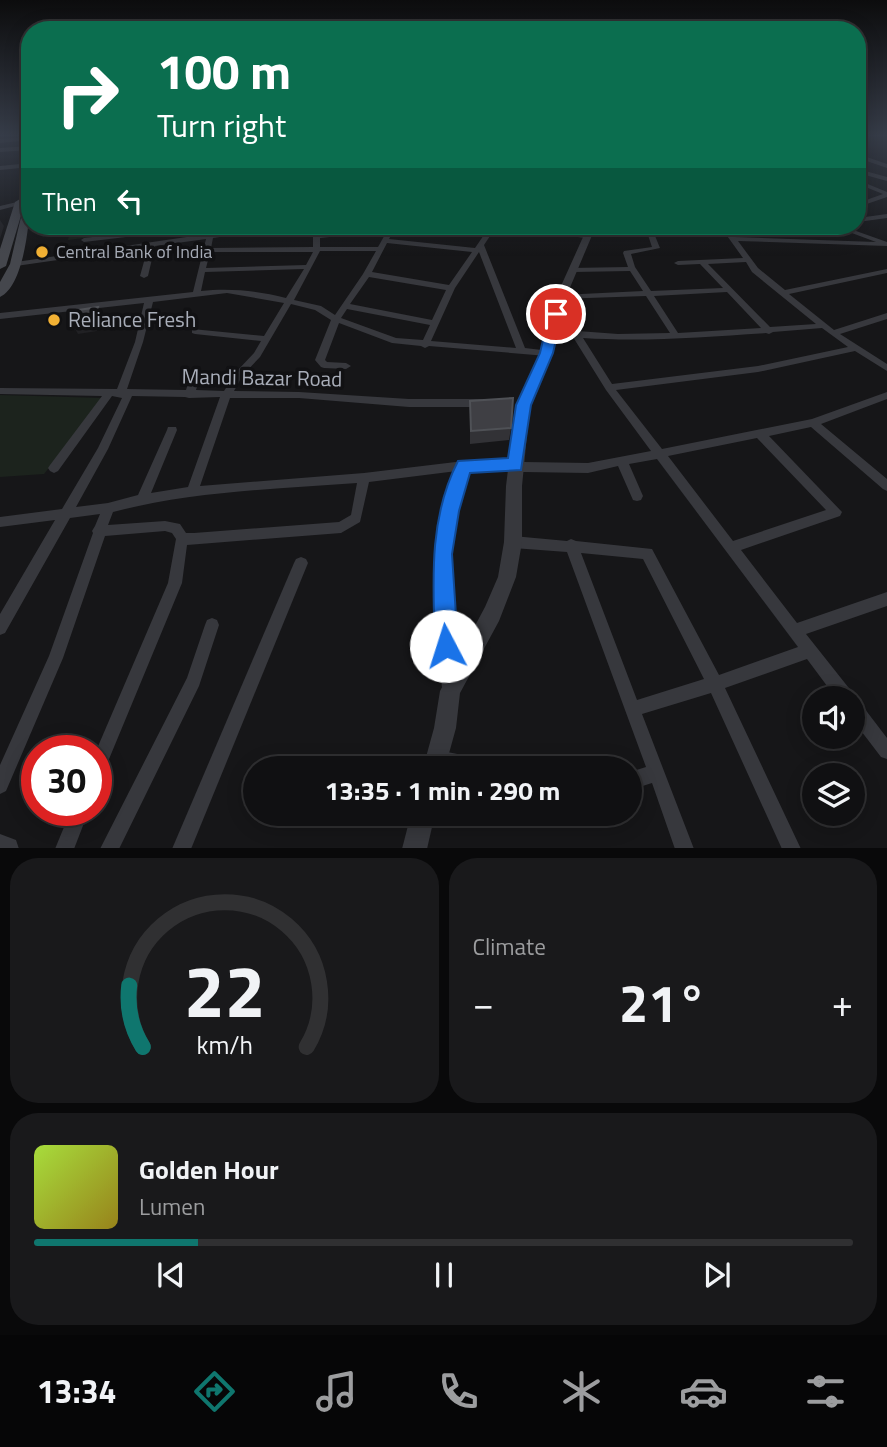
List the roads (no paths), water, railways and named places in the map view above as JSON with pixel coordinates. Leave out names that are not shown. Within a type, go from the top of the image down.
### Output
[{"type":"main road","points":[[0,266],[21,213]]},
{"type":"main road","points":[[0,293],[16,264],[21,234]]},
{"type":"street","points":[[866,186],[887,195]]},
{"type":"street","points":[[866,201],[887,195]]},
{"type":"street","points":[[0,208],[21,200]]},
{"type":"street","points":[[866,203],[877,205]]},
{"type":"street","points":[[866,218],[886,212]]},
{"type":"street","points":[[867,235],[887,232]]},
{"type":"street","points":[[84,240],[126,235]]},
{"type":"street","points":[[16,264],[210,235],[197,293]]},
{"type":"street","points":[[192,491],[226,395],[267,339],[309,267],[317,250],[318,236],[327,235]]},
{"type":"street","points":[[346,366],[321,364],[336,320],[367,274],[387,235]]},
{"type":"street","points":[[425,345],[451,288],[489,235]]},
{"type":"street","points":[[450,691],[492,614],[507,577],[513,542],[517,405],[547,353],[561,297],[587,235]]},
{"type":"street","points":[[651,235],[656,248],[627,253],[632,268],[675,335]]},
{"type":"street","points":[[730,235],[746,260],[821,326],[887,368]]},
{"type":"street","points":[[867,235],[887,244]]},
{"type":"street","points":[[733,239],[887,244]]},
{"type":"street","points":[[144,276],[152,244]]},
{"type":"street","points":[[207,250],[317,250],[382,245],[478,248]]},
{"type":"street","points":[[478,248],[521,349]]},
{"type":"street","points":[[678,263],[746,260]]},
{"type":"street","points":[[702,262],[769,331]]},
{"type":"street","points":[[202,270],[309,267]]},
{"type":"street","points":[[574,270],[632,268]]},
{"type":"street","points":[[782,293],[887,271]]},
{"type":"street","points":[[367,274],[451,288]]},
{"type":"street","points":[[561,297],[728,290]]},
{"type":"street","points":[[0,316],[226,291],[318,308],[336,320],[395,341],[547,353]]},
{"type":"street","points":[[0,628],[67,513],[124,395],[149,300]]},
{"type":"street","points":[[346,306],[433,323]]},
{"type":"street","points":[[833,333],[887,316]]},
{"type":"street","points":[[551,332],[577,336],[675,335],[821,326]]},
{"type":"street","points":[[195,331],[267,339]]},
{"type":"street","points":[[577,336],[609,388],[837,686]]},
{"type":"street","points":[[609,388],[758,369],[857,348]]},
{"type":"street","points":[[189,395],[197,371]]},
{"type":"street","name":"Mandi Bazar Road","points":[[0,391],[108,395],[299,395],[409,403],[498,404]]},
{"type":"street","points":[[54,468],[108,395]]},
{"type":"street","points":[[0,522],[108,508],[192,491],[364,478],[464,466],[589,468],[813,423],[887,395]]},
{"type":"street","points":[[813,423],[886,485]]},
{"type":"street","points":[[142,499],[172,430]]},
{"type":"street","points":[[732,547],[836,512],[761,435]]},
{"type":"street","points":[[622,462],[637,496]]},
{"type":"street","points":[[437,756],[445,728],[450,691],[442,554],[450,511],[464,466]]},
{"type":"street","points":[[182,539],[349,524],[356,518],[364,478]]},
{"type":"street","points":[[0,785],[56,658],[108,508]]},
{"type":"street","points":[[98,531],[165,526],[176,528],[182,539],[175,583],[111,735]]},
{"type":"street","points":[[513,542],[646,553],[715,684],[792,848]]},
{"type":"street","points":[[570,545],[685,848]]},
{"type":"street","points":[[181,848],[301,563]]},
{"type":"street","points":[[795,631],[887,599]]},
{"type":"street","points":[[109,848],[194,681],[212,625]]},
{"type":"street","points":[[632,709],[809,651]]},
{"type":"street","points":[[865,723],[887,751]]},
{"type":"street","points":[[642,777],[656,773]]},
{"type":"street","points":[[64,848],[73,826]]},
{"type":"street","points":[[414,848],[420,826]]},
{"type":"place","name":"Central Bank of India","points":[[42,252]]},
{"type":"place","name":"Reliance Fresh","points":[[54,320]]}]
